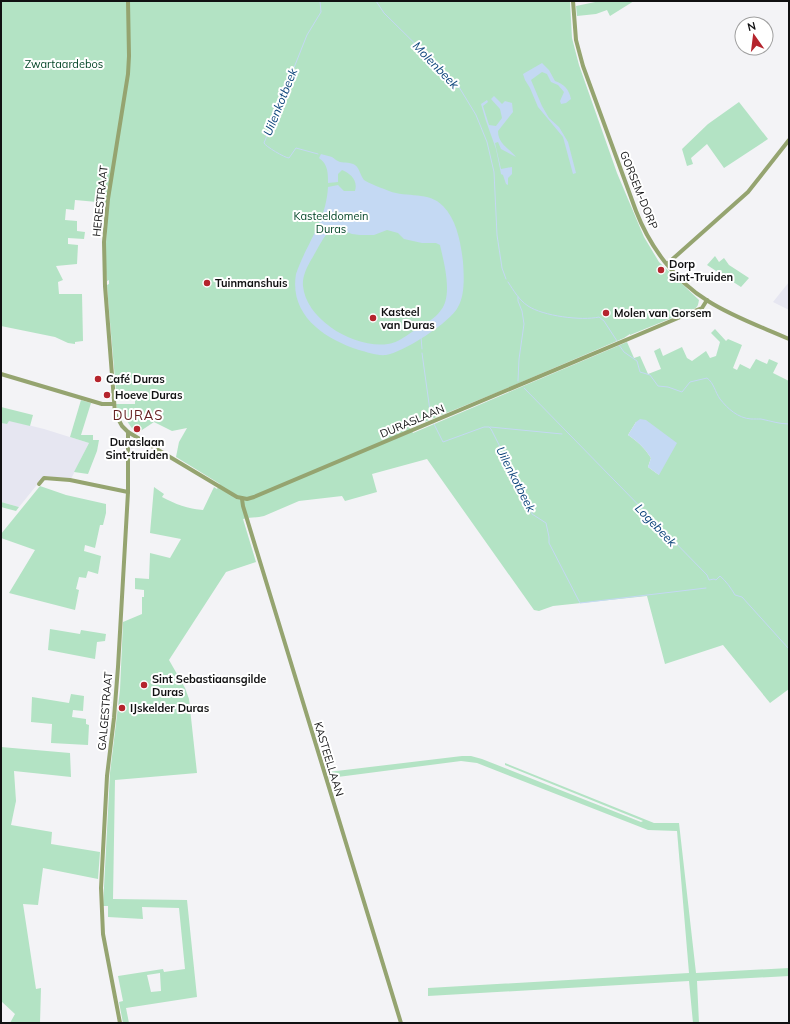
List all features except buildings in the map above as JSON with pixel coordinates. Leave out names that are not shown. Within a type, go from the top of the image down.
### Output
[{"type":"street","name":"HERESTRAAT","points":[[113,404],[105,286],[104,242],[108,199],[128,74],[128,1]]},
{"type":"street","name":"GORSEM-DORP","points":[[573,1],[576,40],[586,75],[640,220],[654,246],[667,264],[686,284],[707,300],[725,310],[789,339]]},
{"type":"street","points":[[667,264],[748,192],[789,140]]},
{"type":"street","name":"DURASLAAN","points":[[242,499],[254,497],[702,308],[707,300]]},
{"type":"street","points":[[1,374],[102,404],[113,404],[118,419],[128,432],[242,499]]},
{"type":"street","name":"GALGESTRAAT","points":[[120,1023],[103,930],[100,888],[107,776],[118,667],[128,492],[128,432]]},
{"type":"street","points":[[39,484],[44,478],[70,480],[128,492]]},
{"type":"street","name":"KASTEELLAAN","points":[[242,499],[401,1023]]},
{"type":"shaded area","points":[[789,282],[789,310],[773,302]]},
{"type":"shaded area","points":[[8,420],[89,443],[71,479],[44,476],[19,507],[1,502],[1,423],[7,424]]},
{"type":"green space","name":"Kasteeldomein Duras","points":[[1,1],[570,1],[572,38],[579,65],[617,173],[644,237],[659,262],[699,300],[698,306],[694,309],[630,334],[624,338],[498,392],[410,428],[413,433],[627,342],[634,358],[640,356],[648,374],[661,369],[654,351],[660,348],[663,356],[682,347],[687,358],[692,361],[706,351],[710,358],[716,356],[720,342],[711,333],[715,329],[726,341],[728,339],[742,345],[733,368],[737,370],[740,364],[750,369],[756,359],[767,364],[769,359],[778,363],[773,373],[789,381],[789,689],[770,703],[723,645],[665,664],[647,596],[553,606],[539,611],[534,610],[427,459],[372,474],[377,492],[345,501],[342,496],[299,501],[264,516],[243,519],[256,562],[226,572],[169,660],[185,688],[189,699],[197,773],[115,780],[113,899],[187,900],[197,997],[126,1008],[129,1023],[123,1023],[119,1002],[123,1001],[118,976],[163,969],[164,972],[185,969],[179,908],[142,907],[143,919],[108,917],[108,906],[103,906],[110,773],[120,690],[123,622],[142,614],[142,597],[144,597],[144,590],[135,589],[135,578],[149,579],[150,553],[170,558],[181,539],[150,533],[154,487],[164,494],[162,497],[172,502],[203,510],[214,487],[217,489],[220,484],[176,457],[179,442],[187,428],[172,431],[154,422],[136,434],[122,414],[118,412],[116,404],[135,404],[135,391],[116,391],[107,285],[109,284],[109,280],[107,281],[105,263],[108,203],[75,200],[74,210],[66,209],[65,220],[77,221],[77,231],[85,232],[84,239],[68,238],[68,244],[78,245],[77,264],[56,266],[63,280],[58,282],[59,294],[82,294],[83,341],[75,342],[75,344],[68,343],[55,337],[1,326]],"holes":[[[636,422],[659,475],[648,467],[651,458],[646,451],[638,442],[628,435]],[[160,973],[161,991],[151,992],[147,975]]]},
{"type":"green space","points":[[600,1],[634,1],[610,16],[607,10],[596,14],[577,16],[576,6]]},
{"type":"green space","points":[[739,102],[768,139],[724,168],[707,144],[691,158],[693,164],[687,166],[682,149],[708,124]]},
{"type":"green space","points":[[715,256],[719,262],[724,258],[729,265],[749,278],[741,287],[707,265]]},
{"type":"green space","points":[[81,400],[91,403],[81,435],[93,435],[93,440],[99,440],[97,451],[88,474],[74,472],[89,443],[70,437]]},
{"type":"green space","points":[[1,407],[33,415],[30,426],[9,421],[7,424],[1,423]]},
{"type":"green space","points":[[40,486],[66,495],[106,504],[106,513],[103,525],[100,525],[95,548],[85,545],[84,551],[101,556],[98,574],[88,571],[86,578],[79,577],[76,589],[79,590],[75,610],[9,593],[35,550],[1,538],[1,534]]},
{"type":"green space","points":[[1,502],[19,507],[16,511],[1,507]]},
{"type":"green space","points":[[50,629],[80,634],[81,630],[106,634],[105,641],[97,642],[95,659],[48,650]]},
{"type":"green space","points":[[71,694],[84,696],[83,711],[73,710],[72,717],[86,719],[86,724],[89,725],[88,745],[51,743],[52,724],[31,722],[32,697],[69,703]]},
{"type":"green space","points":[[1,747],[70,753],[71,777],[14,771],[16,801],[11,825],[52,832],[51,844],[100,852],[98,879],[43,868],[38,905],[23,904],[36,989],[41,988],[40,1023],[10,1023],[15,1014],[1,1001]]},
{"type":"green space","points":[[471,756],[482,759],[641,822],[643,821],[505,765],[505,763],[654,823],[679,823],[696,973],[789,968],[789,976],[697,981],[699,1023],[693,1023],[689,981],[428,996],[428,988],[689,973],[677,831],[648,830],[477,763],[461,761],[330,778],[328,772]]},
{"type":"water","points":[[542,63],[549,70],[555,81],[566,87],[570,95],[571,99],[566,103],[561,104],[560,101],[564,92],[558,85],[551,82],[547,74],[542,72],[531,80],[549,118],[559,127],[568,142],[576,173],[573,174],[563,137],[538,107],[523,74]]},
{"type":"water","points":[[494,96],[502,104],[505,101],[512,103],[513,112],[498,131],[498,135],[502,143],[516,157],[501,149],[498,142],[495,143],[501,169],[512,167],[512,174],[508,178],[508,185],[501,174],[496,149],[481,104],[487,100],[488,102],[483,106],[489,125],[496,126],[502,118],[500,109],[491,99]]},
{"type":"water","points":[[321,154],[332,157],[340,162],[353,164],[358,168],[364,180],[389,191],[431,198],[443,206],[452,218],[458,232],[463,262],[464,285],[462,297],[454,313],[446,321],[403,349],[383,355],[372,354],[346,345],[322,332],[304,313],[298,302],[295,289],[296,274],[324,211],[328,187],[338,185],[344,191],[355,191],[356,187],[353,178],[342,170],[338,174],[338,182],[328,183],[328,172],[326,166],[319,158]],"holes":[[[337,228],[352,234],[374,235],[387,230],[398,233],[404,239],[422,243],[436,243],[440,245],[447,288],[445,304],[439,313],[430,321],[403,338],[388,344],[361,342],[334,330],[323,321],[313,310],[306,298],[303,286],[305,272],[322,241],[330,231]]]},
{"type":"water","points":[[640,419],[646,420],[677,443],[659,475],[648,467],[651,458],[646,451],[638,442],[628,435],[636,422]]},
{"type":"waterway","name":"Uilenkotbeek","points":[[318,154],[296,148],[289,158],[275,152],[264,143],[307,35],[321,12],[320,1]]},
{"type":"waterway","name":"Molenbeek","points":[[376,1],[384,13],[459,87],[476,115],[487,142],[494,172],[497,235],[502,268],[506,279]]},
{"type":"waterway","name":"Molenbeek","points":[[508,282],[522,301],[535,310],[563,317],[599,317],[604,321],[617,341]]},
{"type":"waterway","name":"Logebeek","points":[[518,297],[524,324],[519,359],[518,381]]},
{"type":"waterway","name":"Uilenkotbeek","points":[[421,337],[422,349]]},
{"type":"waterway","name":"Molenbeek","points":[[619,345],[624,352],[637,361],[640,372],[650,375],[658,386],[668,387],[682,392],[690,382],[707,378],[711,382],[720,399],[726,406],[738,415],[751,419],[761,419],[789,424]]},
{"type":"waterway","name":"Uilenkotbeek","points":[[422,353],[431,418]]},
{"type":"waterway","name":"Logebeek","points":[[524,388],[707,575],[709,580],[716,580],[720,576],[735,595],[742,597],[789,649]]},
{"type":"waterway","name":"Uilenkotbeek","points":[[434,424],[443,442],[484,427],[489,427],[491,429],[531,508],[532,514],[546,523],[549,543],[580,603],[706,588]]},
{"type":"waterway","points":[[490,427],[562,434]]},
{"type":"place","name":"Dorp Sint-Truiden","points":[[661,270]]},
{"type":"place","name":"Tuinmanshuis","points":[[207,283]]},
{"type":"place","name":"Molen van Gorsem","points":[[606,313]]},
{"type":"place","name":"Kasteel van Duras","points":[[373,318]]},
{"type":"place","name":"Café Duras","points":[[98,379]]},
{"type":"place","name":"Hoeve Duras","points":[[107,395]]},
{"type":"place","name":"Duraslaan Sint-truiden","points":[[137,429]]},
{"type":"place","name":"Sint Sebastiaansgilde Duras","points":[[144,685]]},
{"type":"place","name":"IJskelder Duras","points":[[122,708]]},
{"type":"district","name":"DURAS","points":[[138,415]]},
{"type":"park label","name":"Zwartaardebos","points":[[64,64]]}]
